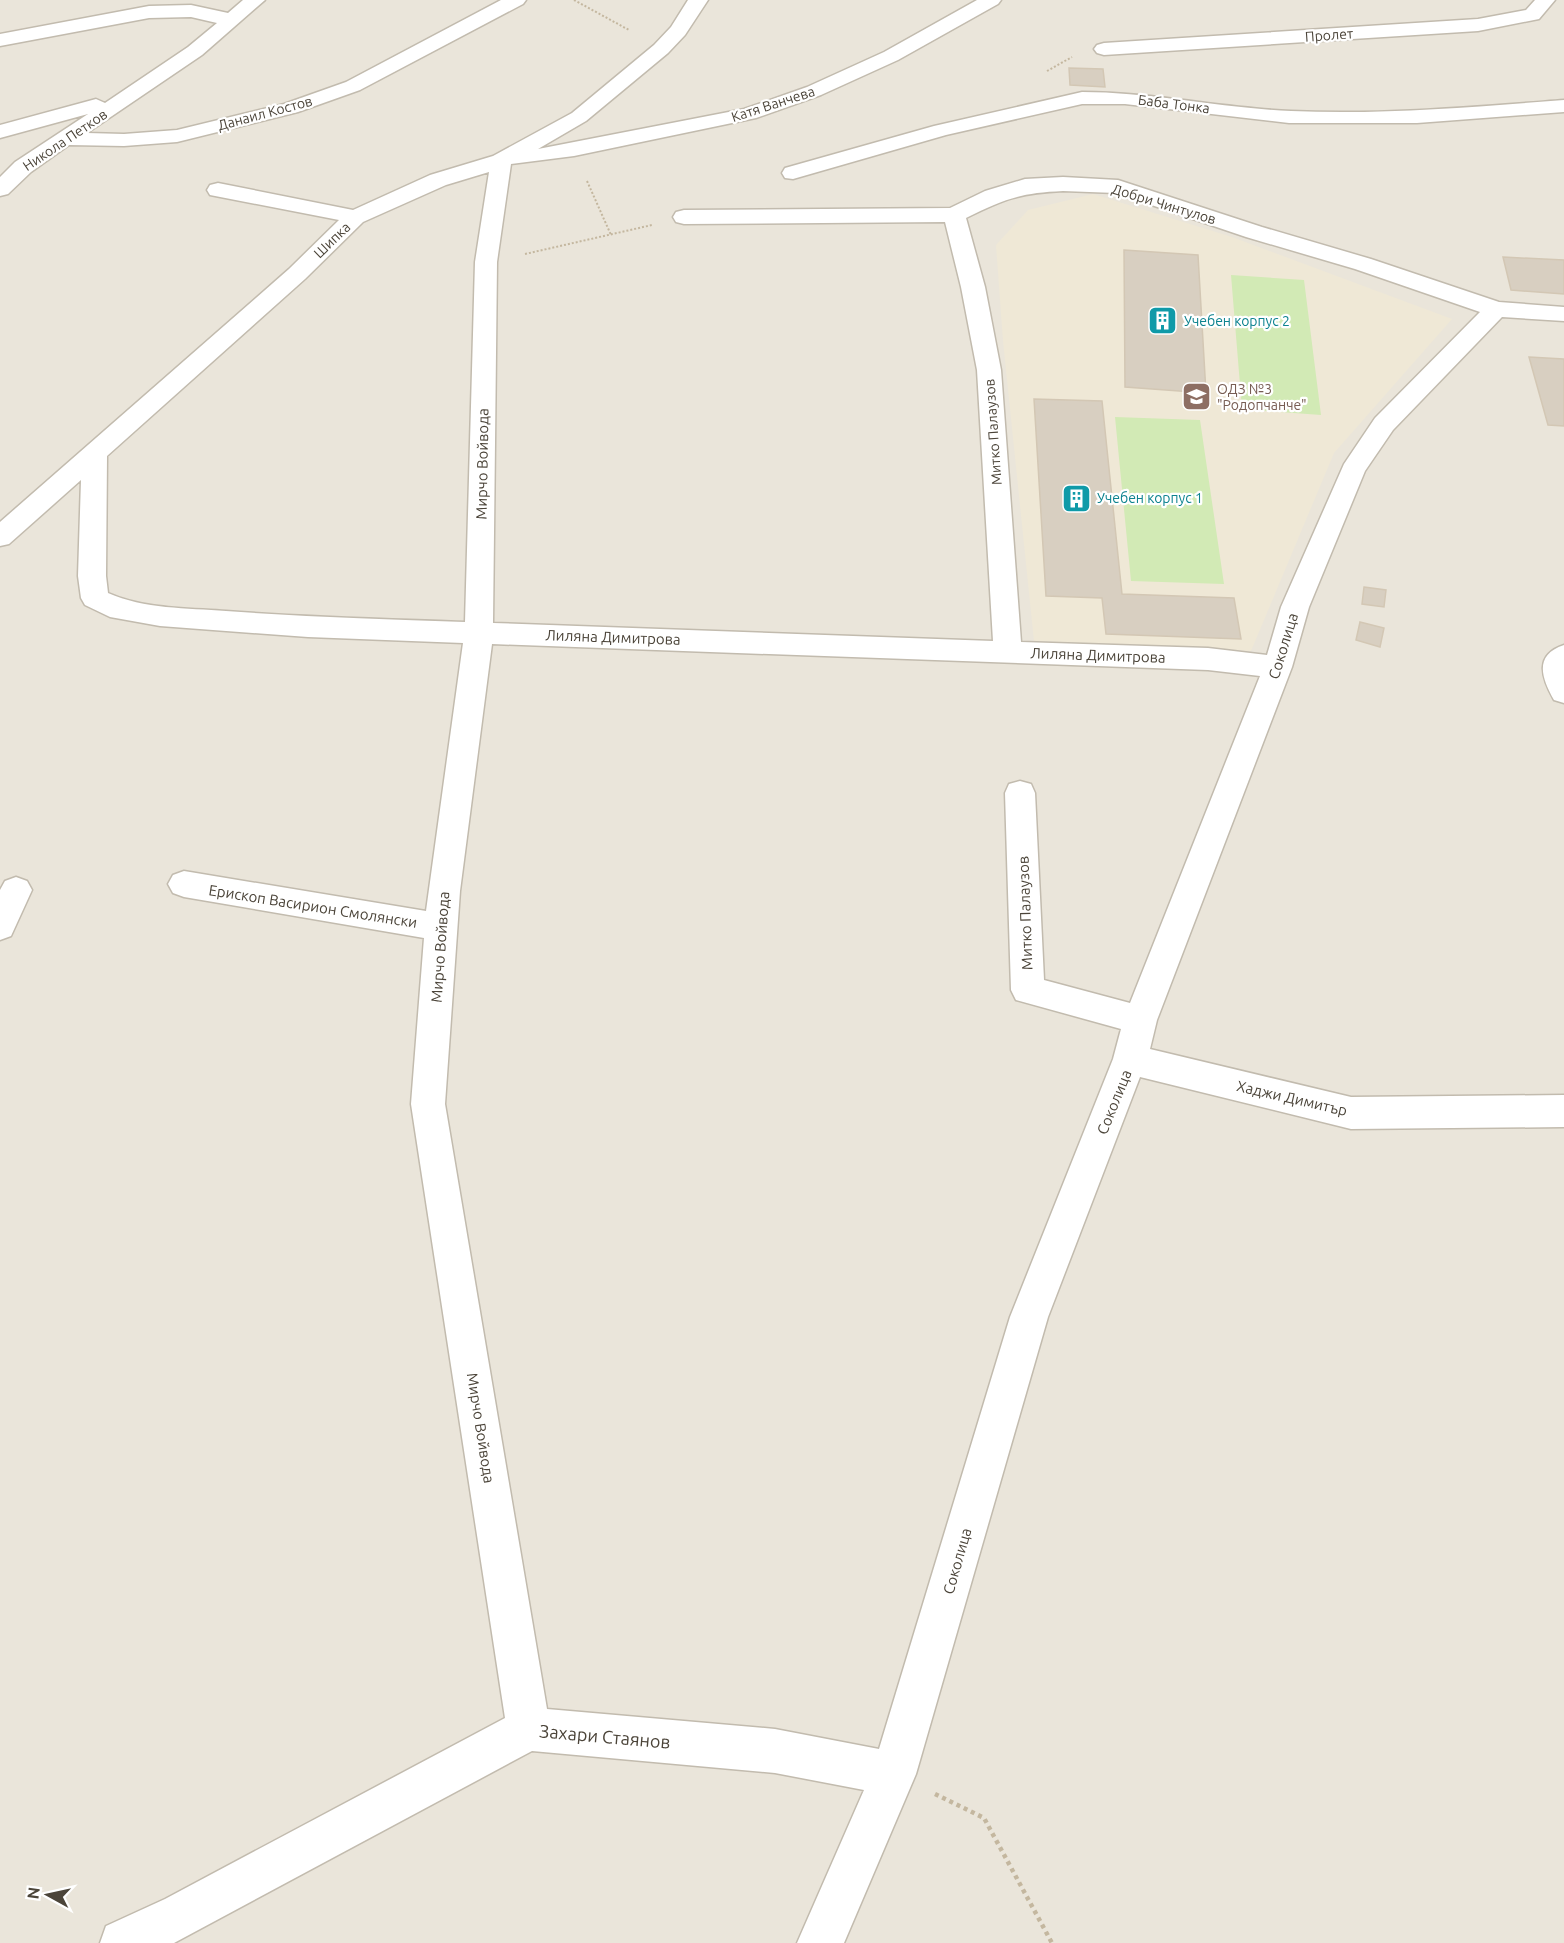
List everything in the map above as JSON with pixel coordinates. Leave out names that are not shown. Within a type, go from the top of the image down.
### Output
[{"type":"street","name":"Никола Петков","points":[[0,189],[23,167],[195,51],[255,0]]},
{"type":"street","name":"Данаил Костов","points":[[64,139],[124,140],[177,136],[291,108],[353,86],[516,0]]},
{"type":"street","name":"Шипка","points":[[0,537],[162,396],[297,274],[356,217],[438,180],[501,160],[579,117],[661,49],[678,31],[698,0]]},
{"type":"street","name":"Катя Ванчева","points":[[501,160],[574,150],[750,114],[814,92],[891,56],[991,0]]},
{"type":"street","name":"Пролет","points":[[1104,49],[1478,25],[1532,15],[1545,0]]},
{"type":"street","points":[[0,40],[149,12],[191,11],[231,20]]},
{"type":"street","name":"Никола Петков","points":[[0,132],[132,94]]},
{"type":"street","name":"Баба Тонка","points":[[793,173],[941,130],[1082,98],[1125,98],[1289,117],[1417,117],[1564,106]]},
{"type":"street","name":"Мирчо Войвода","points":[[501,160],[486,262],[479,632],[444,891],[428,1104],[530,1729]]},
{"type":"street","name":"Добри Чинтулов","points":[[684,217],[954,215],[993,196],[1025,186],[1063,184],[1118,187],[1496,309],[1564,314]]},
{"type":"street","points":[[218,190],[356,217]]},
{"type":"street","name":"Митко Палаузов","points":[[954,215],[973,287],[988,370],[1008,653]]},
{"type":"street","name":"Соколица","points":[[820,1943],[894,1774],[1029,1317],[1130,1059],[1140,1020],[1278,667],[1295,607],[1353,470],[1384,424],[1496,309]]},
{"type":"street","name":"Лиляна Димитрова","points":[[94,453],[92,576],[95,598],[120,610],[160,616],[308,627],[1208,659],[1278,667]]},
{"type":"street","points":[[1564,656],[1557,661],[1560,683],[1564,692]]},
{"type":"street","name":"Митко Палаузов","points":[[1020,793],[1028,990],[1140,1020]]},
{"type":"street","name":"Ерископ Васирион Смолянски","points":[[184,884],[442,927]]},
{"type":"street","points":[[0,926],[16,890]]},
{"type":"street","name":"Хаджи Димитър","points":[[1130,1059],[1351,1113],[1564,1111]]},
{"type":"street","name":"Захари Стаянов","points":[[123,1943],[180,1916],[530,1729],[775,1751],[894,1774]]},
{"type":"path","points":[[574,0],[661,49]]},
{"type":"path","points":[[486,262],[611,235],[574,150]]},
{"type":"path","points":[[894,1774],[984,1818],[1052,1943]]},
{"type":"shaded area","points":[[0,0],[1564,0],[1564,1943],[0,1943]]},
{"type":"shaded area","name":"ОДЗ №3 \"Родопчанче\"","points":[[1093,194],[1232,237],[1452,319],[1334,453],[1251,651],[1034,641],[1003,341],[996,245],[1028,210]]},
{"type":"green space","points":[[1231,275],[1304,280],[1321,415],[1242,409]]},
{"type":"green space","points":[[1115,417],[1200,420],[1224,584],[1131,581]]},
{"type":"building","points":[[1069,68],[1103,69],[1105,87],[1070,85]]},
{"type":"building","name":"Учебен корпус 2","points":[[1124,250],[1198,255],[1206,393],[1125,387]]},
{"type":"building","points":[[1503,257],[1564,260],[1564,294],[1511,290]]},
{"type":"building","points":[[1529,357],[1564,359],[1564,426],[1548,425]]},
{"type":"building","name":"Учебен корпус 1","points":[[1034,399],[1102,401],[1122,594],[1234,598],[1241,639],[1106,634],[1102,598],[1046,596]]},
{"type":"building","points":[[1364,587],[1386,590],[1384,607],[1362,604]]},
{"type":"building","points":[[1360,622],[1384,628],[1380,647],[1356,640]]},
{"type":"place","name":"Учебен корпус 2","points":[[1163,321]]},
{"type":"place","name":"ОДЗ №3 \"Родопчанче\"","points":[[1196,397]]},
{"type":"place","name":"Учебен корпус 1","points":[[1076,498]]}]
